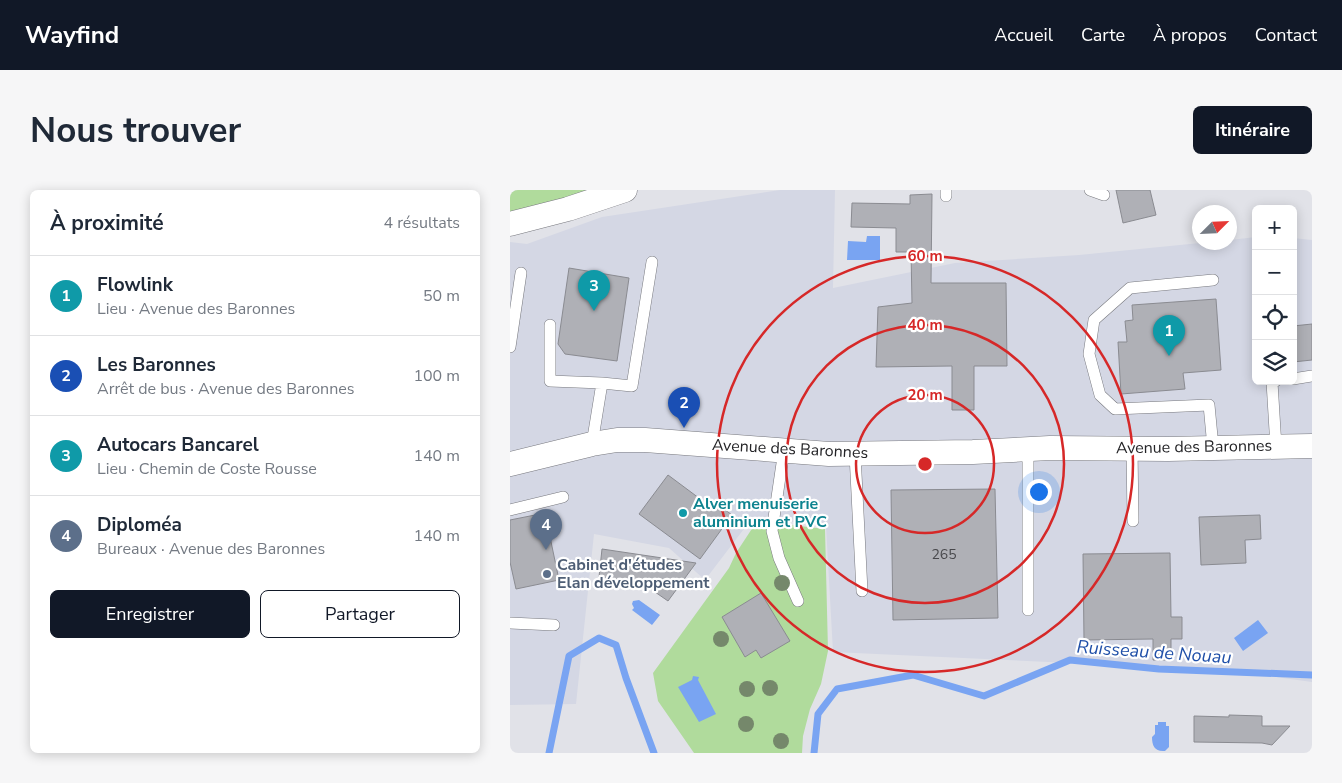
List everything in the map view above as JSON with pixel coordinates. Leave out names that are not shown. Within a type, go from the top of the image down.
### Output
[{"type":"street","points":[[510,224],[568,209],[625,190]]},
{"type":"street","name":"Avenue des Baronnes","points":[[510,464],[592,444],[617,440],[644,440],[829,454],[1028,449],[1312,446]]},
{"type":"lane","points":[[1090,190],[1104,195]]},
{"type":"lane","points":[[550,325],[550,381],[632,386],[652,262]]},
{"type":"lane","points":[[510,348],[521,273]]},
{"type":"lane","points":[[1213,280],[1130,288],[1094,320],[1089,354],[1100,395],[1115,409],[1209,405],[1213,447]]},
{"type":"lane","points":[[1297,378],[1312,376]]},
{"type":"lane","points":[[592,444],[602,383]]},
{"type":"lane","points":[[1272,385],[1276,447]]},
{"type":"lane","points":[[1132,448],[1133,521]]},
{"type":"lane","points":[[1028,449],[1028,610]]},
{"type":"lane","points":[[784,450],[772,531],[779,558],[798,601]]},
{"type":"lane","points":[[855,454],[862,591]]},
{"type":"lane","points":[[510,510],[563,497]]},
{"type":"lane","points":[[510,623],[554,625]]},
{"type":"shaded area","points":[[780,190],[835,190],[833,288],[955,263],[1079,255],[1192,244],[1192,250],[1237,250],[1237,239],[1252,237],[1252,385],[1297,385],[1297,238],[1312,240],[1312,682],[1225,670],[833,652],[826,526],[753,517],[705,580],[669,548],[594,534],[576,704],[510,705],[510,242],[527,244],[602,217]]},
{"type":"green space","points":[[510,190],[593,190],[510,215]]},
{"type":"green space","points":[[757,521],[825,529],[828,651],[821,684],[810,709],[803,736],[802,753],[694,753],[658,701],[653,673],[729,568],[736,553]]},
{"type":"water","points":[[867,236],[880,236],[880,260],[847,260],[848,241],[866,242]]},
{"type":"water","points":[[639,600],[660,615],[652,625],[632,610],[634,608],[633,601]]},
{"type":"water","points":[[1258,620],[1268,633],[1243,651],[1234,638]]},
{"type":"water","points":[[693,676],[699,677],[698,680],[716,714],[699,722],[678,687],[692,680]]},
{"type":"water","points":[[1158,722],[1166,722],[1166,726],[1169,726],[1169,747],[1165,751],[1156,749],[1153,743],[1152,737],[1155,734],[1155,725],[1158,725]]},
{"type":"building","points":[[1116,190],[1150,190],[1156,215],[1123,223]]},
{"type":"building","points":[[932,194],[931,283],[1006,283],[1007,366],[974,366],[974,410],[952,410],[952,366],[876,367],[878,307],[912,303],[911,252],[896,252],[896,228],[851,227],[852,203],[910,204],[910,195]]},
{"type":"building","points":[[569,268],[629,278],[617,361],[565,354],[558,344]]},
{"type":"building","points":[[1216,299],[1221,370],[1183,373],[1185,389],[1121,394],[1118,342],[1127,342],[1125,321],[1133,320],[1132,305]]},
{"type":"building","points":[[1312,324],[1312,360],[1297,362],[1297,326]]},
{"type":"building","name":"Alver menuiserie aluminium et PVC","points":[[668,475],[711,507],[719,505],[732,515],[700,559],[639,514]]},
{"type":"building","points":[[995,489],[998,618],[893,620],[891,490]]},
{"type":"building","points":[[545,513],[559,580],[516,589],[510,562],[510,520]]},
{"type":"building","points":[[1260,515],[1261,539],[1245,540],[1246,563],[1201,565],[1199,517]]},
{"type":"building","points":[[602,549],[696,563],[668,601],[642,583],[599,577]]},
{"type":"building","points":[[1170,553],[1171,617],[1182,617],[1182,639],[1171,639],[1171,660],[1153,660],[1153,639],[1084,640],[1083,554]]},
{"type":"building","points":[[761,593],[790,641],[761,658],[756,650],[745,657],[722,617]]},
{"type":"building","points":[[1229,715],[1262,716],[1262,726],[1290,726],[1272,745],[1262,743],[1194,742],[1194,716],[1229,717]]},
{"type":"waterway","name":"Ruisseau de Nouau","points":[[549,753],[569,656],[599,638],[616,645],[626,678],[654,753]]},
{"type":"waterway","name":"Ruisseau de Nouau","points":[[814,753],[818,714],[837,689],[913,675],[984,696],[1070,660],[1159,669],[1312,675]]},
{"type":"place","name":"Autocars Bancarel","points":[[594,311]]},
{"type":"place","name":"Flowlink","points":[[1169,356]]},
{"type":"place","name":"Les Baronnes","points":[[684,428]]},
{"type":"place","name":"Alver menuiserie aluminium et PVC","points":[[683,513]]},
{"type":"place","name":"Diploméa","points":[[546,550]]},
{"type":"place","name":"Cabinet d'études Elan développement","points":[[547,574]]}]
